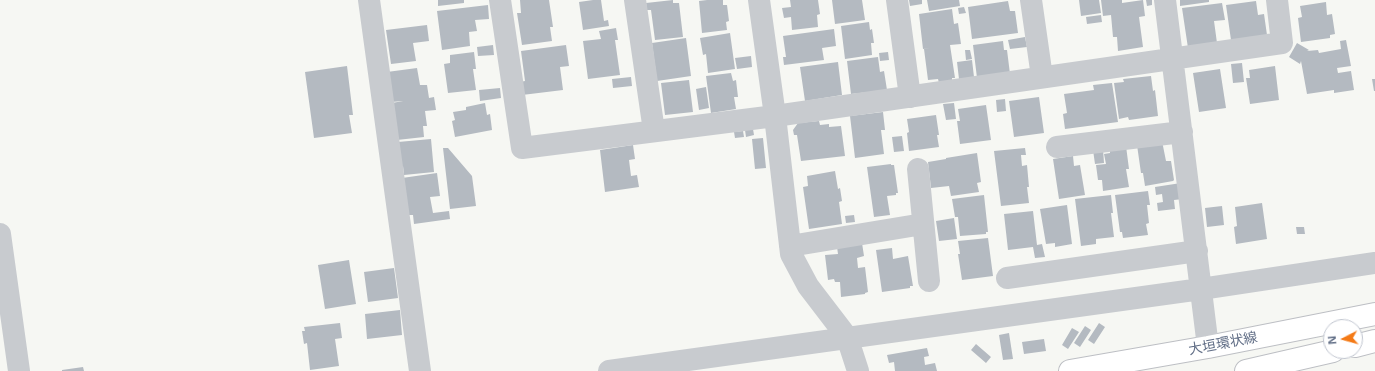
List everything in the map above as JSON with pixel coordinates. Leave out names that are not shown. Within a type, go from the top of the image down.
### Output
[{"type":"main road","name":"大垣環状線","points":[[1070,371],[1208,347],[1375,314]]},
{"type":"main road","points":[[1363,344],[1375,341]]},
{"type":"main road","points":[[1246,371],[1323,353]]},
{"type":"street","points":[[369,0],[420,371]]},
{"type":"street","points":[[500,0],[522,148],[775,116],[1282,43],[1277,0]]},
{"type":"street","points":[[635,0],[654,131]]},
{"type":"street","points":[[759,0],[792,254],[808,286],[847,338],[858,371]]},
{"type":"street","points":[[897,0],[910,97]]},
{"type":"street","points":[[1032,0],[1042,77]]},
{"type":"street","points":[[1165,0],[1208,347]]},
{"type":"street","points":[[1057,147],[1182,132]]},
{"type":"street","points":[[918,169],[929,281]]},
{"type":"street","points":[[790,246],[923,224]]},
{"type":"street","points":[[0,234],[19,371]]},
{"type":"street","points":[[1007,278],[1197,251]]},
{"type":"street","points":[[609,371],[1202,289],[1375,263]]},
{"type":"building","points":[[438,0],[464,0],[464,3],[438,6]]},
{"type":"building","points":[[520,0],[549,0],[553,27],[550,27],[552,41],[522,45],[517,13],[521,13]]},
{"type":"building","points":[[601,0],[604,21],[608,20],[609,26],[583,30],[579,2]]},
{"type":"building","points":[[673,0],[673,3],[679,3],[683,37],[655,40],[651,10],[647,10],[646,3]]},
{"type":"building","points":[[723,0],[723,5],[727,5],[729,21],[726,22],[727,30],[702,33],[699,1]]},
{"type":"building","points":[[790,0],[818,0],[820,14],[817,15],[818,27],[792,30],[791,17],[784,18],[782,8],[791,7]]},
{"type":"building","points":[[832,0],[862,0],[865,20],[835,24]]},
{"type":"building","points":[[909,0],[922,0],[922,4],[910,6]]},
{"type":"building","points":[[927,0],[959,0],[960,6],[929,11]]},
{"type":"building","points":[[1079,0],[1099,0],[1101,13],[1081,16]]},
{"type":"building","points":[[1101,0],[1122,0],[1122,3],[1143,0],[1145,16],[1139,17],[1143,47],[1118,51],[1117,37],[1113,37],[1111,15],[1103,16]]},
{"type":"building","points":[[1146,0],[1152,0],[1152,5],[1147,6]]},
{"type":"building","points":[[1180,0],[1209,0],[1209,2],[1180,6]]},
{"type":"building","points":[[1008,1],[1010,11],[1015,11],[1018,33],[972,39],[968,7]]},
{"type":"building","points":[[1256,1],[1258,15],[1264,14],[1267,35],[1231,40],[1226,5]]},
{"type":"building","points":[[1326,2],[1327,15],[1332,14],[1335,34],[1330,35],[1330,38],[1301,42],[1298,18],[1302,17],[1300,6]]},
{"type":"building","points":[[1222,3],[1225,20],[1214,21],[1217,43],[1188,48],[1182,8]]},
{"type":"building","points":[[488,5],[489,19],[475,20],[477,31],[469,32],[470,46],[442,50],[437,11]]},
{"type":"building","points":[[964,7],[966,13],[959,14],[958,8]]},
{"type":"building","points":[[952,9],[954,24],[958,23],[961,44],[950,45],[955,78],[952,78],[952,81],[939,83],[938,79],[928,80],[924,49],[930,48],[923,49],[919,14]]},
{"type":"building","points":[[1101,15],[1102,22],[1087,24],[1086,17]]},
{"type":"building","points":[[869,22],[870,30],[872,29],[874,43],[871,43],[872,55],[845,59],[841,26]]},
{"type":"building","points":[[427,25],[429,41],[413,43],[416,61],[391,64],[386,30]]},
{"type":"building","points":[[616,28],[618,40],[615,40],[620,75],[588,79],[583,41],[601,39],[599,31]]},
{"type":"building","points":[[834,29],[836,46],[822,48],[824,60],[784,65],[783,57],[786,57],[783,36]]},
{"type":"building","points":[[730,33],[735,69],[708,73],[706,54],[703,55],[700,38]]},
{"type":"building","points":[[1025,37],[1027,47],[1010,49],[1008,40]]},
{"type":"building","points":[[686,38],[691,76],[657,81],[652,43]]},
{"type":"building","points":[[1346,40],[1351,66],[1337,68],[1338,73],[1351,71],[1354,90],[1334,93],[1334,90],[1307,94],[1301,61],[1300,64],[1289,57],[1297,43],[1309,50],[1307,51],[1318,50],[1319,53],[1341,49],[1340,41]]},
{"type":"building","points":[[1003,41],[1004,50],[1007,50],[1010,74],[977,78],[973,45]]},
{"type":"building","points":[[493,45],[494,55],[478,56],[477,47]]},
{"type":"building","points":[[566,45],[569,66],[560,67],[563,90],[522,95],[520,82],[525,81],[521,51]]},
{"type":"building","points":[[965,50],[970,50],[972,59],[966,60]]},
{"type":"building","points":[[474,52],[476,69],[473,69],[476,90],[448,93],[444,64],[450,63],[450,55]]},
{"type":"building","points":[[888,52],[889,60],[880,61],[879,53]]},
{"type":"building","points":[[751,56],[752,67],[737,69],[735,58]]},
{"type":"building","points":[[878,57],[880,72],[884,71],[887,90],[851,94],[847,61]]},
{"type":"building","points":[[972,60],[974,77],[959,79],[957,62]]},
{"type":"building","points":[[838,62],[842,95],[805,101],[800,67]]},
{"type":"building","points":[[1242,63],[1244,82],[1233,83],[1231,64]]},
{"type":"building","points":[[347,66],[353,115],[349,115],[352,133],[314,138],[305,72]]},
{"type":"building","points":[[1275,66],[1279,100],[1250,104],[1246,78],[1250,78],[1249,70]]},
{"type":"building","points":[[417,68],[420,85],[427,85],[429,98],[434,97],[436,110],[425,111],[427,126],[423,126],[424,137],[397,140],[392,103],[403,101],[391,102],[387,72]]},
{"type":"building","points":[[1220,69],[1226,108],[1199,112],[1193,73]]},
{"type":"building","points":[[731,73],[733,81],[736,80],[738,97],[734,97],[736,109],[711,113],[706,76]]},
{"type":"building","points":[[1151,76],[1153,91],[1155,90],[1158,116],[1129,120],[1128,117],[1119,119],[1114,83],[1124,82],[1123,79]]},
{"type":"building","points":[[631,77],[632,86],[613,88],[612,79]]},
{"type":"building","points":[[1372,79],[1375,79],[1375,91],[1374,91]]},
{"type":"building","points":[[689,80],[693,112],[665,115],[661,83]]},
{"type":"building","points":[[1112,83],[1118,122],[1065,129],[1063,114],[1067,113],[1064,94],[1094,90],[1093,85]]},
{"type":"building","points":[[706,87],[709,108],[699,110],[696,89]]},
{"type":"building","points":[[500,88],[501,98],[480,101],[479,90]]},
{"type":"building","points":[[1039,97],[1044,133],[1014,137],[1009,101]]},
{"type":"building","points":[[1005,99],[1006,111],[997,112],[996,100]]},
{"type":"building","points":[[485,103],[487,115],[490,114],[492,130],[455,137],[452,121],[455,120],[453,112],[466,110],[466,107]]},
{"type":"building","points":[[954,103],[956,119],[946,120],[943,104]]},
{"type":"building","points":[[986,105],[991,140],[960,144],[957,121],[960,121],[958,109]]},
{"type":"building","points":[[883,112],[885,130],[881,130],[884,154],[855,158],[850,116]]},
{"type":"building","points":[[936,115],[939,147],[909,151],[907,119]]},
{"type":"building","points":[[819,121],[820,125],[829,124],[829,127],[841,126],[845,156],[801,161],[797,135],[794,135],[793,130],[798,123]]},
{"type":"building","points":[[753,129],[754,135],[746,137],[745,130]]},
{"type":"building","points":[[743,131],[744,137],[735,138],[734,132]]},
{"type":"building","points":[[902,136],[904,151],[894,152],[892,137]]},
{"type":"building","points":[[763,138],[766,168],[755,169],[752,139]]},
{"type":"building","points":[[431,139],[434,172],[404,175],[403,166],[400,166],[398,142]]},
{"type":"building","points":[[1162,141],[1166,161],[1171,161],[1174,180],[1145,186],[1143,173],[1141,173],[1137,145]]},
{"type":"building","points":[[633,145],[635,159],[629,160],[631,176],[637,175],[639,187],[605,192],[600,150]]},
{"type":"building","points":[[1126,146],[1129,169],[1126,169],[1129,187],[1103,191],[1102,180],[1098,180],[1096,165],[1106,164],[1104,154],[1110,153],[1110,148]]},
{"type":"building","points":[[443,148],[448,148],[472,176],[476,206],[450,209]]},
{"type":"building","points":[[1025,148],[1026,155],[1021,155],[1022,166],[1027,165],[1029,203],[1001,206],[994,151]]},
{"type":"building","points":[[1103,149],[1104,163],[1095,164],[1093,150]]},
{"type":"building","points":[[977,153],[981,182],[977,183],[979,192],[951,196],[949,186],[931,188],[928,162]]},
{"type":"building","points":[[1073,156],[1074,166],[1080,165],[1085,195],[1059,199],[1053,159]]},
{"type":"building","points":[[891,164],[894,165],[898,193],[896,193],[896,195],[887,196],[890,215],[874,217],[867,167]]},
{"type":"building","points":[[835,171],[842,201],[839,202],[842,224],[809,229],[803,187],[808,186],[807,176]]},
{"type":"building","points":[[437,173],[440,196],[430,197],[433,213],[449,211],[450,219],[414,224],[413,215],[407,215],[402,178]]},
{"type":"building","points":[[1181,183],[1183,199],[1174,200],[1175,209],[1158,211],[1157,203],[1163,202],[1162,194],[1156,195],[1155,187]]},
{"type":"building","points":[[1148,191],[1150,205],[1147,205],[1149,223],[1146,224],[1148,235],[1123,238],[1122,232],[1120,232],[1115,195]]},
{"type":"building","points":[[984,195],[988,232],[986,232],[986,234],[960,236],[958,217],[955,217],[952,199]]},
{"type":"building","points":[[1111,195],[1113,213],[1111,213],[1114,237],[1096,239],[1096,244],[1081,246],[1075,199]]},
{"type":"building","points":[[1262,203],[1267,239],[1236,244],[1234,227],[1237,226],[1235,207]]},
{"type":"building","points":[[1067,205],[1072,244],[1055,247],[1055,243],[1046,244],[1040,209]]},
{"type":"building","points":[[1222,206],[1224,225],[1207,227],[1205,208]]},
{"type":"building","points":[[1033,211],[1037,245],[1042,244],[1045,257],[1035,258],[1033,247],[1008,250],[1004,214]]},
{"type":"building","points":[[854,215],[855,222],[846,223],[845,216]]},
{"type":"building","points":[[954,218],[957,239],[939,241],[936,221]]},
{"type":"building","points":[[1296,227],[1304,227],[1305,234],[1297,234]]},
{"type":"building","points":[[988,238],[993,276],[962,280],[958,254],[960,254],[958,241]]},
{"type":"building","points":[[862,243],[864,256],[857,258],[858,268],[865,267],[868,292],[865,294],[841,297],[840,282],[835,282],[834,279],[828,280],[825,255],[838,254],[837,247]]},
{"type":"building","points":[[892,248],[893,259],[908,256],[913,286],[910,286],[910,288],[882,292],[876,250]]},
{"type":"building","points":[[349,260],[356,304],[325,309],[318,265]]},
{"type":"building","points":[[394,268],[398,298],[368,302],[364,272]]},
{"type":"building","points":[[400,310],[402,335],[367,339],[365,314]]},
{"type":"building","points":[[340,323],[342,338],[335,339],[339,366],[310,370],[307,343],[304,344],[302,331],[305,331],[304,327]]},
{"type":"building","points":[[1099,323],[1105,327],[1094,344],[1088,340]]},
{"type":"building","points":[[1085,326],[1091,330],[1080,347],[1074,343]]},
{"type":"building","points":[[1072,328],[1079,332],[1068,349],[1062,345]]},
{"type":"building","points":[[1009,333],[1013,359],[1003,360],[999,335]]},
{"type":"building","points":[[1044,339],[1046,351],[1024,354],[1022,342]]},
{"type":"building","points":[[976,344],[991,357],[986,363],[971,350]]},
{"type":"building","points":[[927,348],[929,356],[924,357],[925,365],[935,363],[937,371],[895,371],[894,362],[889,363],[887,355]]},
{"type":"building","points":[[83,367],[84,371],[62,371],[62,370]]}]
